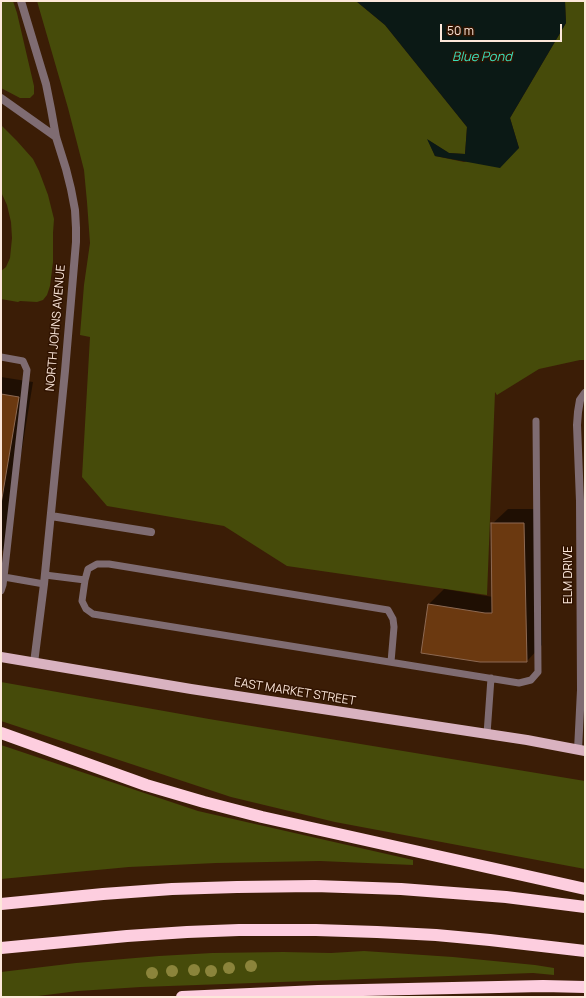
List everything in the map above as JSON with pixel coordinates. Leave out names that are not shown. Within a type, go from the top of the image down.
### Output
[{"type":"highway","points":[[1,733],[146,785],[204,802],[262,817],[585,889]]},
{"type":"highway","points":[[1,904],[172,889],[315,886],[498,897],[585,907]]},
{"type":"highway","points":[[1,948],[180,932],[316,930],[444,936],[585,951]]},
{"type":"highway","points":[[182,997],[326,991],[535,986],[585,987]]},
{"type":"main road","name":"EAST MARKET STREET","points":[[1,657],[582,750]]},
{"type":"street","name":"NORTH JOHNS AVENUE","points":[[21,1],[46,84],[56,137],[71,189],[76,228],[76,242],[51,516],[34,663]]},
{"type":"street","points":[[1,98],[56,137]]},
{"type":"street","name":"ELM DRIVE","points":[[582,750],[580,517],[577,425],[578,412],[583,397]]},
{"type":"street","points":[[51,516],[151,532]]},
{"type":"lane","points":[[1,357],[23,361],[28,370],[4,577],[1,590]]},
{"type":"lane","points":[[391,662],[394,627],[393,619],[388,610],[109,564],[96,564],[88,569],[82,601],[86,609],[93,614],[391,662],[491,678],[519,682],[531,680],[538,672],[536,421]]},
{"type":"lane","points":[[45,575],[85,580]]},
{"type":"lane","points":[[4,577],[44,584]]},
{"type":"lane","points":[[486,734],[491,678]]},
{"type":"green space","points":[[1,1],[13,1],[17,13],[34,86],[34,94],[30,98],[20,98],[1,88]]},
{"type":"green space","points":[[37,1],[356,1],[385,25],[467,127],[465,154],[449,153],[428,140],[435,156],[464,162],[519,148],[510,118],[566,23],[565,1],[585,1],[585,360],[539,369],[497,395],[495,392],[487,595],[287,566],[224,526],[107,506],[82,477],[90,337],[80,335],[84,285],[90,243],[84,170]]},
{"type":"green space","points":[[1,125],[33,159],[48,195],[54,219],[53,262],[50,286],[47,295],[43,300],[37,302],[18,302],[1,299],[1,271],[6,267],[10,258],[12,238],[11,222],[7,205],[1,192]]},
{"type":"green space","points":[[1,682],[209,719],[585,781],[585,869],[335,822],[231,797],[1,721]]},
{"type":"green space","points":[[1,745],[198,811],[413,860],[413,865],[320,861],[216,863],[129,867],[1,879]]},
{"type":"green space","points":[[364,951],[453,957],[535,965],[554,968],[554,975],[533,973],[141,987],[78,991],[30,997],[1,997],[1,972],[76,963],[159,956],[212,953],[331,953]]},
{"type":"water","name":"Blue Pond","points":[[356,1],[565,1],[566,23],[510,118],[519,148],[500,168],[435,156],[427,139],[449,153],[465,154],[467,127],[385,25]]},
{"type":"building","points":[[1,394],[19,397],[1,504]]},
{"type":"building","points":[[491,523],[524,523],[527,662],[480,662],[421,653],[428,604],[492,613]]}]
